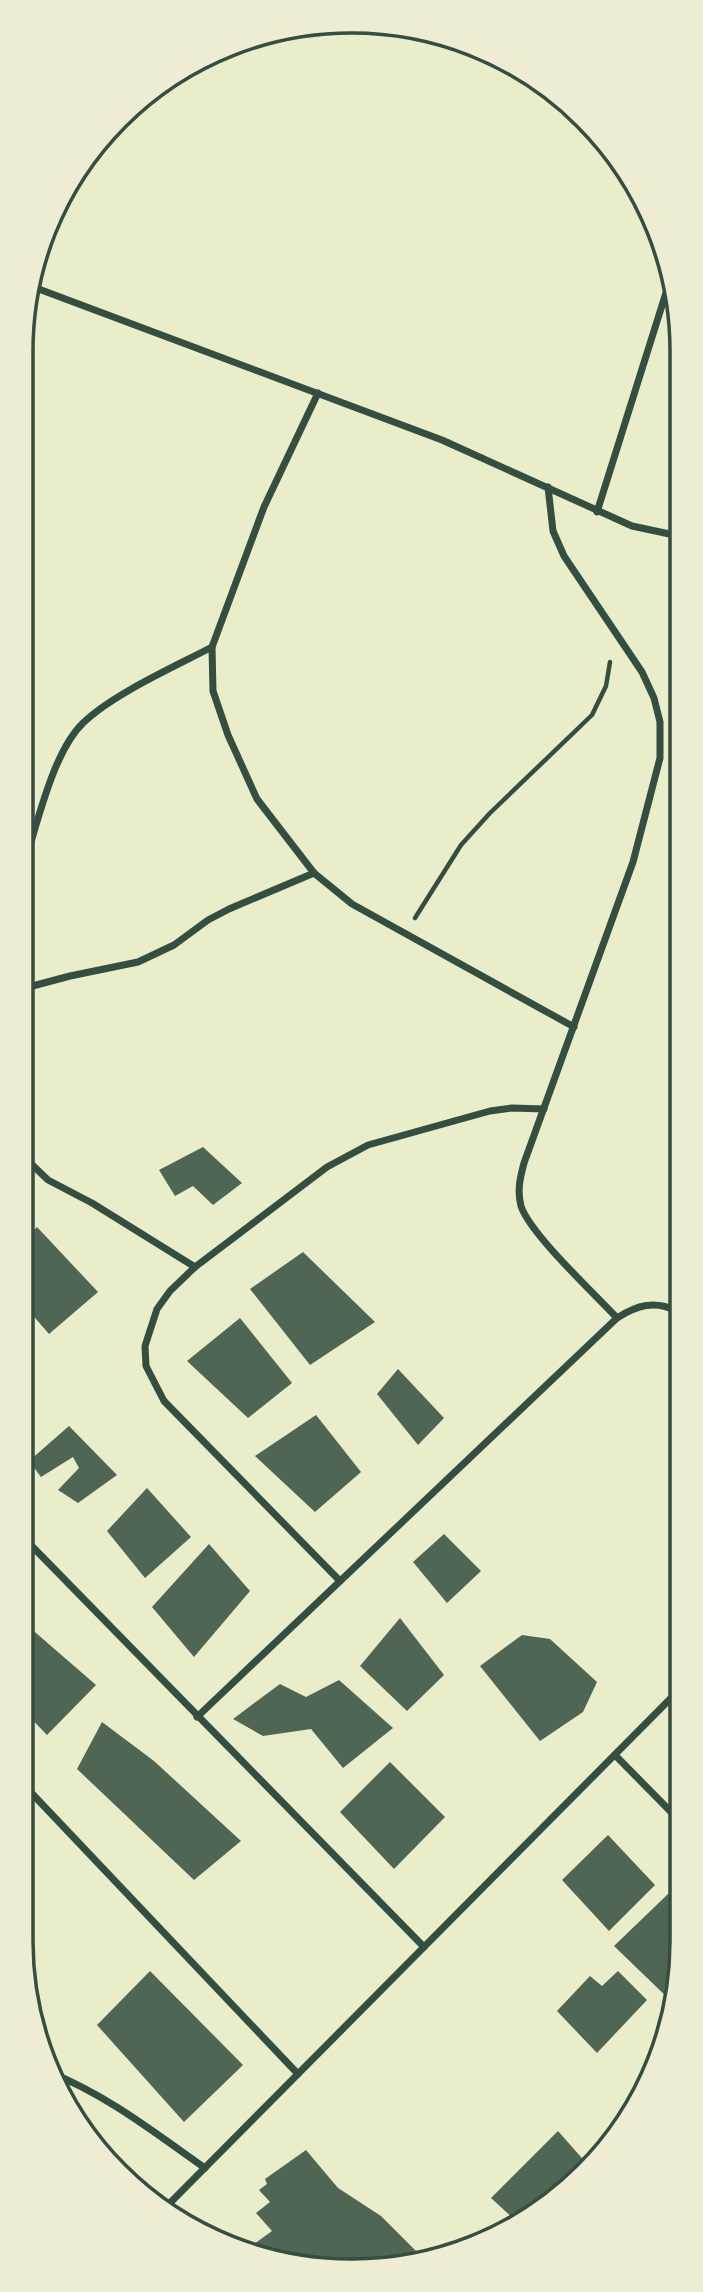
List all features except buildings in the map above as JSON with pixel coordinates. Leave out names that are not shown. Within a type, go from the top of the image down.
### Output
[{"type":"street","points":[[39,289],[442,440],[632,526],[670,534]]},
{"type":"street","points":[[597,512],[665,296]]},
{"type":"street","points":[[318,393],[264,507],[212,647],[213,691],[228,735],[257,799],[314,873],[352,904],[574,1027]]},
{"type":"street","points":[[548,487],[553,531],[564,556],[642,673],[654,698],[660,722],[660,758],[633,862],[524,1163],[519,1186],[521,1206],[531,1226],[617,1318]]},
{"type":"street","points":[[33,837],[58,760],[81,724],[112,701],[212,647]]},
{"type":"street","points":[[33,986],[138,962],[174,945],[208,920],[229,909],[314,873]]},
{"type":"street","points":[[340,1581],[164,1401],[146,1366],[145,1346],[158,1309],[170,1291],[195,1267],[327,1167],[368,1145],[490,1111],[512,1108],[544,1109]]},
{"type":"street","points":[[33,1166],[48,1180],[92,1203],[195,1267]]},
{"type":"street","points":[[197,1717],[617,1318],[634,1307],[653,1304],[670,1309]]},
{"type":"street","points":[[33,1547],[424,1947]]},
{"type":"street","points":[[171,2202],[670,1699]]},
{"type":"street","points":[[615,1755],[670,1811]]},
{"type":"street","points":[[33,1795],[298,2074]]},
{"type":"street","points":[[64,2078],[116,2105],[205,2168]]},
{"type":"path","points":[[405,934],[468,837],[592,715],[606,686],[615,634]]}]
